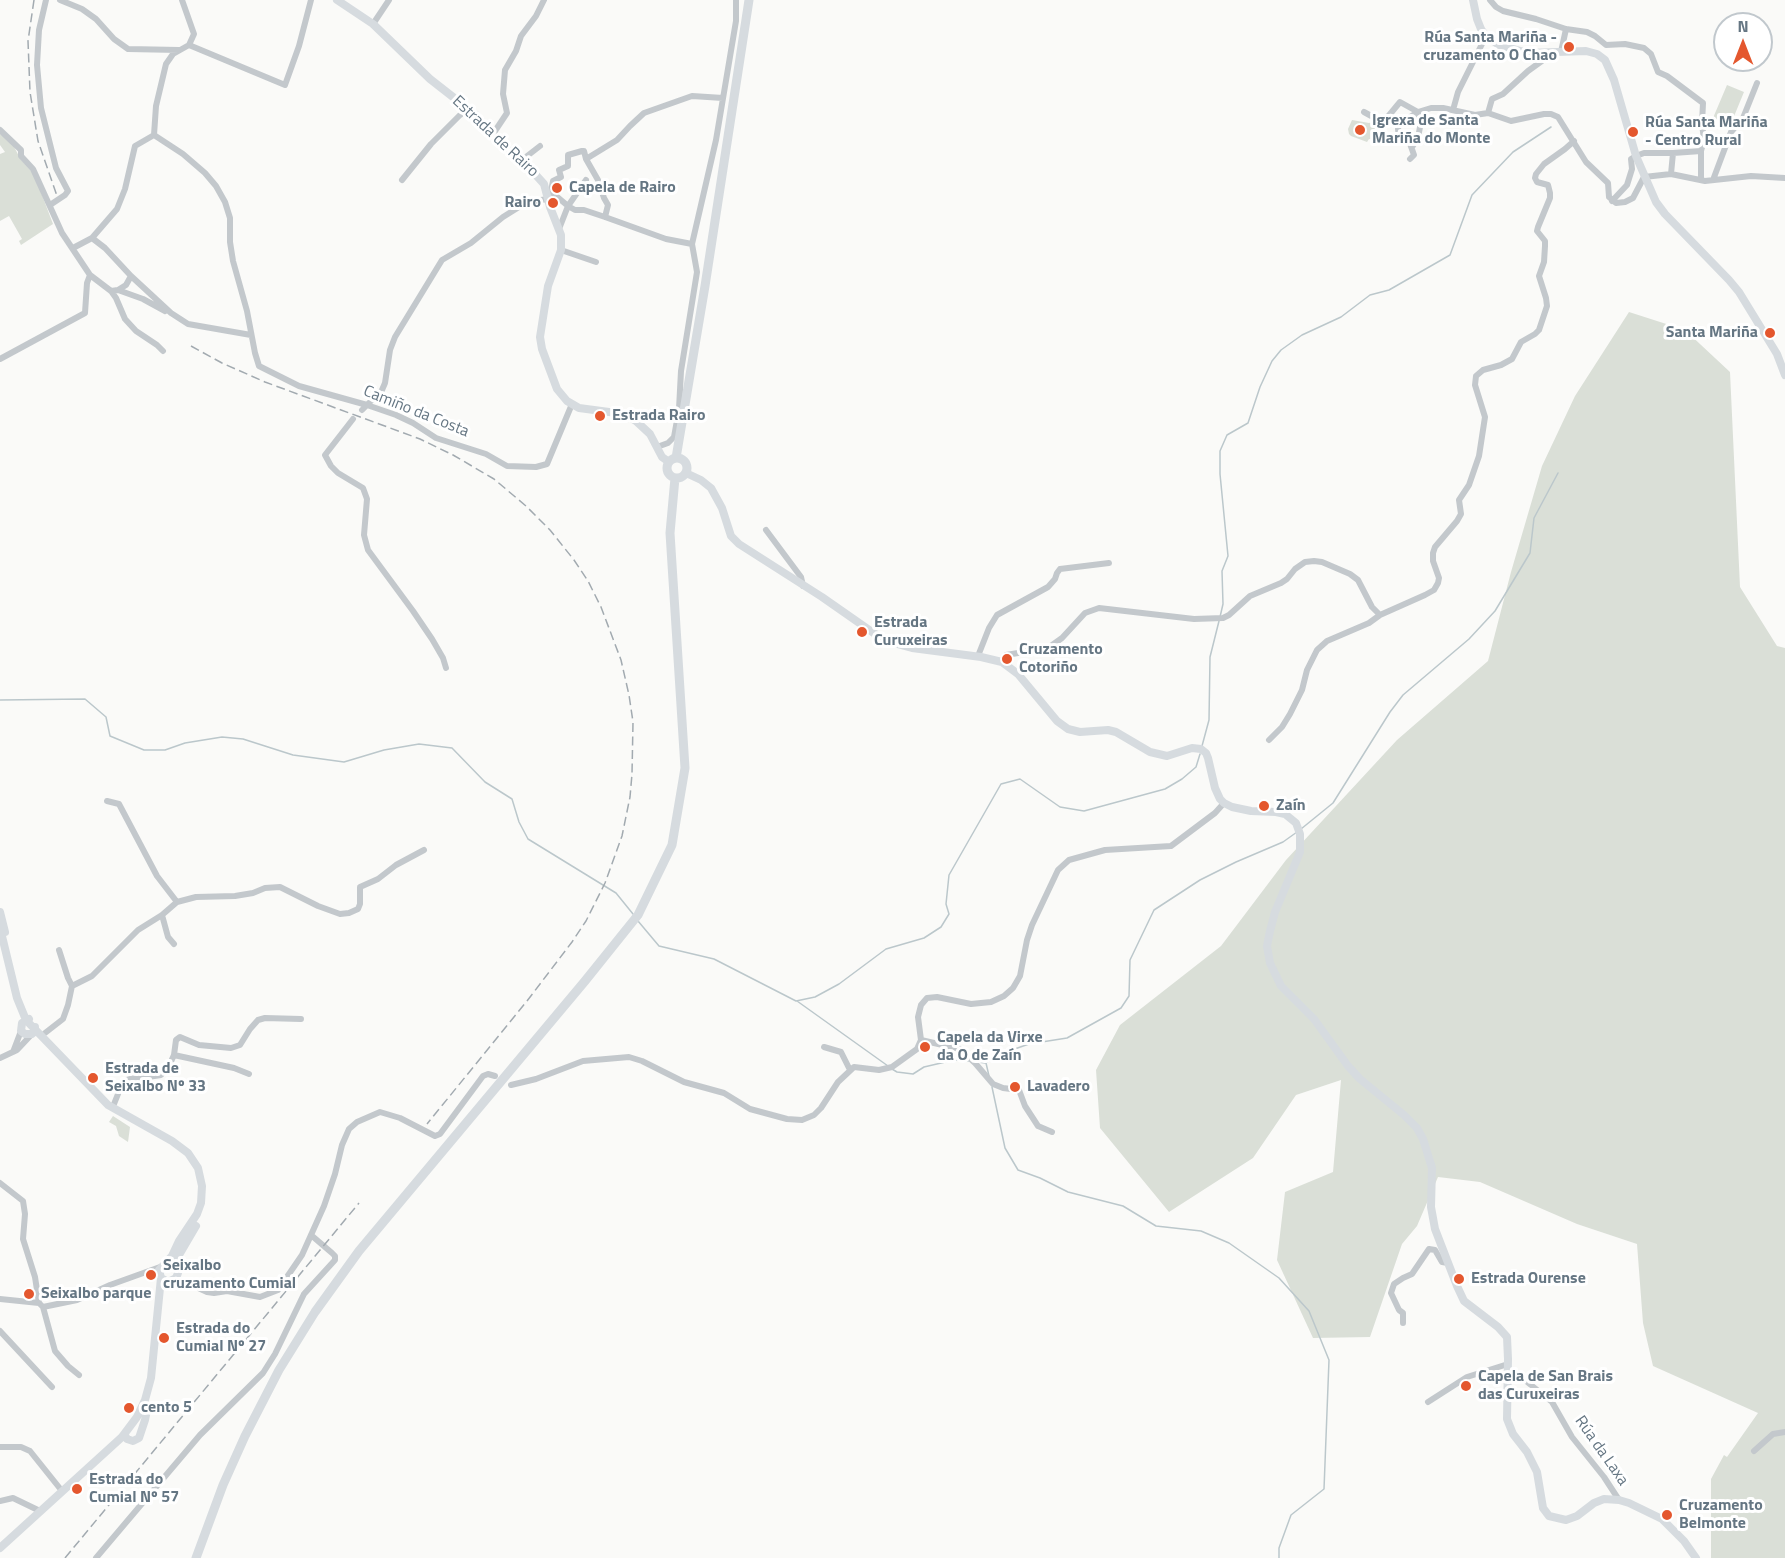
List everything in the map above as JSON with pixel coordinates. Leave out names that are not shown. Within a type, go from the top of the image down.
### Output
[{"type":"main road","points":[[673,460],[680,458],[686,462],[687,470],[681,478],[671,476],[667,469],[673,460],[705,286],[749,0]]},
{"type":"main road","points":[[196,1558],[219,1494],[245,1436],[279,1370],[315,1312],[359,1251],[638,915],[672,845],[685,768],[670,533],[675,478]]},
{"type":"street","points":[[46,0],[39,30],[37,64],[42,108],[56,168],[68,191],[50,205]]},
{"type":"street","points":[[60,0],[96,18],[114,39],[128,49],[179,50]]},
{"type":"street","points":[[154,135],[156,106],[166,64],[173,54],[189,45],[194,34],[183,0]]},
{"type":"street","points":[[189,45],[285,85],[299,46],[311,0]]},
{"type":"street","name":"Estrada de Rairo","points":[[337,0],[373,24],[430,79],[476,115],[544,184],[561,235],[561,250],[548,286],[540,337],[542,349],[557,389],[572,404]]},
{"type":"street","points":[[373,24],[389,0]]},
{"type":"street","points":[[493,134],[507,113],[503,94],[505,70],[516,51],[521,36],[536,16],[544,0]]},
{"type":"street","points":[[657,447],[674,438],[681,371],[697,272],[692,244],[716,140],[736,21],[736,0]]},
{"type":"street","points":[[1473,0],[1477,20],[1486,36],[1499,45],[1528,53],[1586,51],[1597,54],[1605,60],[1614,80],[1636,156],[1660,208],[1739,292],[1781,353],[1785,375]]},
{"type":"street","points":[[1490,0],[1503,11],[1566,29],[1587,32],[1606,45],[1634,45],[1644,48],[1651,54],[1658,72],[1667,76],[1703,103],[1704,140],[1701,151],[1701,180]]},
{"type":"street","points":[[1561,52],[1566,29]]},
{"type":"street","points":[[1453,110],[1458,92],[1486,36]]},
{"type":"street","points":[[1488,113],[1492,99],[1503,94],[1546,58],[1546,53]]},
{"type":"street","points":[[1713,180],[1731,132],[1743,118],[1757,83]]},
{"type":"street","points":[[586,159],[617,140],[644,113],[692,96],[723,98]]},
{"type":"street","points":[[1376,140],[1381,125],[1400,102],[1418,112]]},
{"type":"street","points":[[1410,159],[1414,155],[1412,147],[1408,138],[1399,139],[1398,129],[1399,124],[1418,112],[1443,108],[1475,116],[1488,113],[1511,121],[1551,114],[1558,117],[1586,162],[1608,183],[1609,197],[1612,201],[1616,203],[1633,198],[1644,177]]},
{"type":"street","points":[[402,180],[431,144],[459,115],[468,109]]},
{"type":"street","points":[[1364,112],[1384,123]]},
{"type":"street","points":[[1412,147],[1418,138],[1420,127],[1418,112]]},
{"type":"street","points":[[0,130],[21,150],[21,156],[33,169],[62,233],[90,275],[114,290],[143,299],[188,324],[251,335],[233,261],[230,218],[225,202],[205,172],[154,135]]},
{"type":"street","points":[[73,248],[92,238],[117,209],[125,189],[135,146],[154,135]]},
{"type":"street","points":[[1269,740],[1282,727],[1290,714],[1317,650],[1327,641],[1369,623],[1380,615],[1434,590],[1439,578],[1433,561],[1435,547],[1458,521],[1461,514],[1459,500],[1469,485],[1479,456],[1485,417],[1474,385],[1476,376],[1483,370],[1512,359],[1521,342],[1535,334],[1542,323],[1547,302],[1539,276],[1544,262],[1545,241],[1538,231],[1538,226],[1550,193],[1548,185],[1537,182],[1536,174],[1544,164],[1574,141]]},
{"type":"street","points":[[522,160],[540,146]]},
{"type":"street","points":[[364,408],[382,390],[394,337],[442,261],[471,243],[503,217],[527,202],[548,193],[553,181],[561,177],[559,170],[568,166],[568,155],[584,151],[608,205],[605,217]]},
{"type":"street","points":[[1612,201],[1626,185],[1632,169],[1631,159],[1636,156],[1644,153],[1701,151]]},
{"type":"street","points":[[1671,174],[1672,153]]},
{"type":"street","points":[[1644,177],[1671,174],[1701,180],[1750,176],[1785,178]]},
{"type":"street","points":[[559,230],[568,206],[586,180]]},
{"type":"street","points":[[548,193],[568,206],[666,239],[692,244]]},
{"type":"street","points":[[92,238],[105,248],[130,276],[171,314]]},
{"type":"street","points":[[561,250],[596,262]]},
{"type":"street","points":[[0,359],[85,313],[87,283],[90,275]]},
{"type":"street","points":[[114,290],[126,285],[130,276]]},
{"type":"street","points":[[114,290],[124,319],[163,351]]},
{"type":"street","name":"Camiño da Costa","points":[[251,335],[259,366],[275,375],[299,386],[364,408],[396,415],[436,438],[486,454],[507,466],[548,464],[572,404]]},
{"type":"street","points":[[572,404],[586,409],[624,414],[632,418],[647,430],[662,457],[673,460]]},
{"type":"street","points":[[353,419],[325,455],[330,466],[338,473],[363,488],[368,509],[364,535],[368,550],[432,639],[446,668]]},
{"type":"street","points":[[686,473],[711,488],[722,508],[731,536],[739,544],[822,597],[864,628],[897,644],[912,648],[978,656],[1002,662],[1018,674],[1057,721],[1068,729],[1080,732],[1108,730],[1116,732],[1150,752],[1167,756],[1192,748],[1201,749],[1206,753],[1215,788],[1224,804],[1251,811],[1286,814],[1296,823],[1300,834],[1300,852],[1275,912],[1267,946],[1270,963],[1281,986],[1314,1019],[1348,1066],[1417,1128],[1423,1138],[1432,1168],[1431,1207],[1435,1229],[1456,1286],[1464,1301],[1498,1327],[1507,1337],[1507,1419],[1513,1434],[1527,1452],[1537,1472],[1543,1508],[1549,1516],[1566,1520],[1577,1516],[1594,1503],[1604,1499],[1629,1503],[1662,1519],[1684,1541],[1696,1558]]},
{"type":"street","points":[[766,530],[801,577],[803,586]]},
{"type":"street","points":[[1002,662],[1006,655],[1048,648],[1062,638],[1085,613],[1100,608],[1194,619],[1222,618],[1234,611],[1250,596],[1287,579],[1305,562],[1322,562],[1350,574],[1358,580],[1372,607],[1380,615]]},
{"type":"street","points":[[978,656],[997,615],[1048,587],[1060,569],[1110,563]]},
{"type":"street","points":[[107,801],[119,804],[158,876],[177,902]]},
{"type":"street","points":[[511,1085],[536,1079],[583,1061],[629,1057],[642,1060],[684,1082],[706,1086],[724,1093],[750,1109],[787,1119],[802,1120],[814,1115],[821,1108],[838,1082],[854,1067],[879,1070],[892,1067],[917,1049],[921,1040],[918,1017],[921,1005],[927,998],[937,997],[971,1004],[991,1002],[1004,996],[1013,988],[1020,976],[1032,925],[1058,870],[1069,860],[1105,850],[1171,846],[1224,804]]},
{"type":"street","points":[[72,986],[92,976],[138,930],[162,915],[177,902],[196,897],[235,896],[280,886],[339,914],[349,913],[358,909],[360,887],[378,879],[396,865],[424,850]]},
{"type":"street","points":[[0,912],[21,998],[31,1026],[113,1103]]},
{"type":"street","points":[[162,915],[168,937],[174,944]]},
{"type":"street","points":[[0,928],[17,998],[31,1026],[86,1084],[115,1110],[183,1149],[196,1164],[202,1186],[201,1203],[194,1219],[160,1271],[149,1388],[147,1401],[136,1430]]},
{"type":"street","points":[[0,1058],[13,1052],[31,1026],[63,1019],[69,1005],[72,986],[59,950]]},
{"type":"street","points":[[113,1103],[127,1080],[161,1075],[168,1068],[174,1055],[176,1040],[180,1037],[199,1045],[231,1048],[240,1045],[258,1020],[265,1018],[301,1019]]},
{"type":"street","points":[[13,1052],[31,1026]]},
{"type":"street","points":[[921,1040],[960,1049],[993,1084],[1019,1090],[1025,1106],[1038,1126],[1052,1132]]},
{"type":"street","points":[[824,1047],[841,1052],[850,1070]]},
{"type":"street","points":[[174,1055],[234,1068],[249,1074]]},
{"type":"street","points":[[160,1271],[165,1281],[176,1277],[207,1292],[227,1291],[260,1297],[278,1290],[313,1237],[349,1129],[357,1122],[380,1112],[400,1118],[435,1136],[440,1134],[483,1076],[488,1074],[495,1076]]},
{"type":"street","points":[[86,1084],[91,1085],[103,1098],[186,1144],[197,1155],[206,1182],[204,1207],[179,1255],[176,1277],[163,1300],[156,1377],[147,1410],[136,1430],[106,1452]]},
{"type":"street","points":[[0,1183],[23,1201],[24,1245],[55,1351],[79,1375]]},
{"type":"street","points":[[96,1558],[200,1435],[263,1373],[275,1354],[304,1294],[334,1260],[335,1256],[313,1237]]},
{"type":"street","points":[[1403,1323],[1403,1313],[1399,1310],[1391,1293],[1394,1284],[1412,1274],[1429,1249],[1435,1250],[1442,1262],[1448,1263]]},
{"type":"street","points":[[0,1299],[41,1305],[77,1300],[110,1285],[160,1271],[173,1264],[176,1277]]},
{"type":"street","points":[[0,1331],[52,1387]]},
{"type":"street","points":[[1428,1402],[1467,1377],[1508,1369]]},
{"type":"street","name":"Rúa da Laxa","points":[[1508,1369],[1552,1402],[1572,1437],[1619,1500]]},
{"type":"street","points":[[39,1515],[129,1428],[149,1388]]},
{"type":"street","points":[[1754,1451],[1773,1434],[1785,1432]]},
{"type":"street","points":[[1,1548],[126,1438]]},
{"type":"street","points":[[0,1447],[21,1447],[30,1451],[62,1491]]},
{"type":"street","points":[[0,1501],[13,1498],[39,1515]]},
{"type":"shaded area","points":[[1727,85],[1744,92],[1730,126],[1713,118]]},
{"type":"shaded area","points":[[1352,120],[1369,123],[1378,121],[1379,125],[1373,140],[1369,139],[1367,142],[1351,136],[1348,129]]},
{"type":"shaded area","points":[[0,134],[12,143],[21,160],[34,174],[53,224],[21,245],[19,241],[22,239],[9,216],[0,221],[0,154],[5,152],[0,145]]},
{"type":"shaded area","points":[[1629,312],[1685,330],[1730,372],[1740,587],[1777,646],[1785,648],[1785,1558],[1711,1558],[1711,1479],[1724,1455],[1727,1457],[1758,1413],[1653,1366],[1643,1323],[1637,1244],[1577,1224],[1480,1182],[1438,1177],[1417,1226],[1402,1244],[1370,1337],[1313,1338],[1277,1260],[1285,1192],[1333,1172],[1341,1080],[1296,1095],[1253,1158],[1169,1212],[1100,1128],[1096,1070],[1120,1025],[1221,946],[1286,860],[1397,740],[1488,661],[1542,466],[1575,396]]},
{"type":"shaded area","points":[[113,1116],[130,1127],[128,1142],[119,1136],[116,1126],[109,1122]]},
{"type":"waterway","points":[[1220,617],[1223,604],[1222,571],[1228,556],[1220,451],[1227,435],[1248,423],[1260,387],[1272,361],[1281,350],[1302,335],[1341,317],[1370,295],[1389,290],[1450,255],[1472,195],[1513,152],[1551,127]]},
{"type":"waterway","points":[[1301,829],[1333,803],[1403,695],[1469,639],[1495,611],[1530,553],[1534,518],[1558,473]]},
{"type":"waterway","points":[[1202,746],[1209,720],[1210,657],[1219,621]]},
{"type":"waterway","points":[[0,700],[85,699],[106,717],[110,736],[144,750],[165,750],[185,743],[222,737],[243,739],[293,755],[344,762],[384,750],[419,744],[452,748],[485,782],[512,799],[519,822],[528,839],[616,893],[633,914]]},
{"type":"waterway","points":[[638,921],[659,946],[714,959],[796,1001],[815,997],[839,984],[886,949],[924,938],[941,927],[949,914],[946,904],[949,875],[1001,784],[1020,779],[1060,807],[1084,811],[1165,789],[1196,767],[1200,754]]},
{"type":"waterway","points":[[978,1062],[985,1063],[1029,1044],[1067,1038],[1121,1008],[1129,996],[1130,960],[1154,910],[1200,880],[1283,842],[1297,832]]},
{"type":"waterway","points":[[797,1001],[888,1066]]},
{"type":"waterway","points":[[892,1069],[913,1074],[924,1067],[954,1060],[971,1061]]},
{"type":"waterway","points":[[986,1063],[989,1076]]},
{"type":"waterway","points":[[992,1087],[1005,1148],[1018,1170],[1068,1192],[1123,1206],[1156,1226],[1201,1231],[1229,1243],[1279,1278],[1309,1311],[1329,1360],[1324,1489],[1291,1515],[1279,1548],[1279,1558]]},
{"type":"railway","points":[[34,0],[28,41],[30,92],[38,141],[57,196]]},
{"type":"railway","points":[[191,346],[265,382],[420,439],[494,479],[550,530],[574,560],[601,607],[621,660],[633,722],[632,774],[622,836],[605,883],[586,921],[572,942],[427,1124]]},
{"type":"railway","points":[[65,1558],[359,1203]]},
{"type":"place","name":"Rúa Santa Mariña - cruzamento O Chao","points":[[1569,47]]},
{"type":"place","name":"Igrexa de Santa Mariña do Monte","points":[[1360,130]]},
{"type":"place","name":"Rúa Santa Mariña - Centro Rural","points":[[1633,132]]},
{"type":"place","name":"Capela de Rairo","points":[[557,188]]},
{"type":"place","name":"Rairo","points":[[553,203]]},
{"type":"place","name":"Santa Mariña","points":[[1770,333]]},
{"type":"place","name":"Estrada Rairo","points":[[600,416]]},
{"type":"place","name":"Estrada Curuxeiras","points":[[862,632]]},
{"type":"place","name":"Cruzamento Cotoriño","points":[[1007,659]]},
{"type":"place","name":"Zaín","points":[[1264,806]]},
{"type":"place","name":"Capela da Virxe da O de Zaín","points":[[925,1047]]},
{"type":"place","name":"Estrada de Seixalbo Nº 33","points":[[93,1078]]},
{"type":"place","name":"Lavadero","points":[[1015,1087]]},
{"type":"place","name":"Seixalbo cruzamento Cumial","points":[[151,1275]]},
{"type":"place","name":"Estrada Ourense","points":[[1459,1279]]},
{"type":"place","name":"Seixalbo parque","points":[[29,1294]]},
{"type":"place","name":"Estrada do Cumial Nº 27","points":[[164,1338]]},
{"type":"place","name":"Capela de San Brais das Curuxeiras","points":[[1466,1386]]},
{"type":"place","name":"cento 5","points":[[129,1408]]},
{"type":"place","name":"Estrada do Cumial Nº 57","points":[[77,1489]]},
{"type":"place","name":"Cruzamento Belmonte","points":[[1667,1515]]}]
